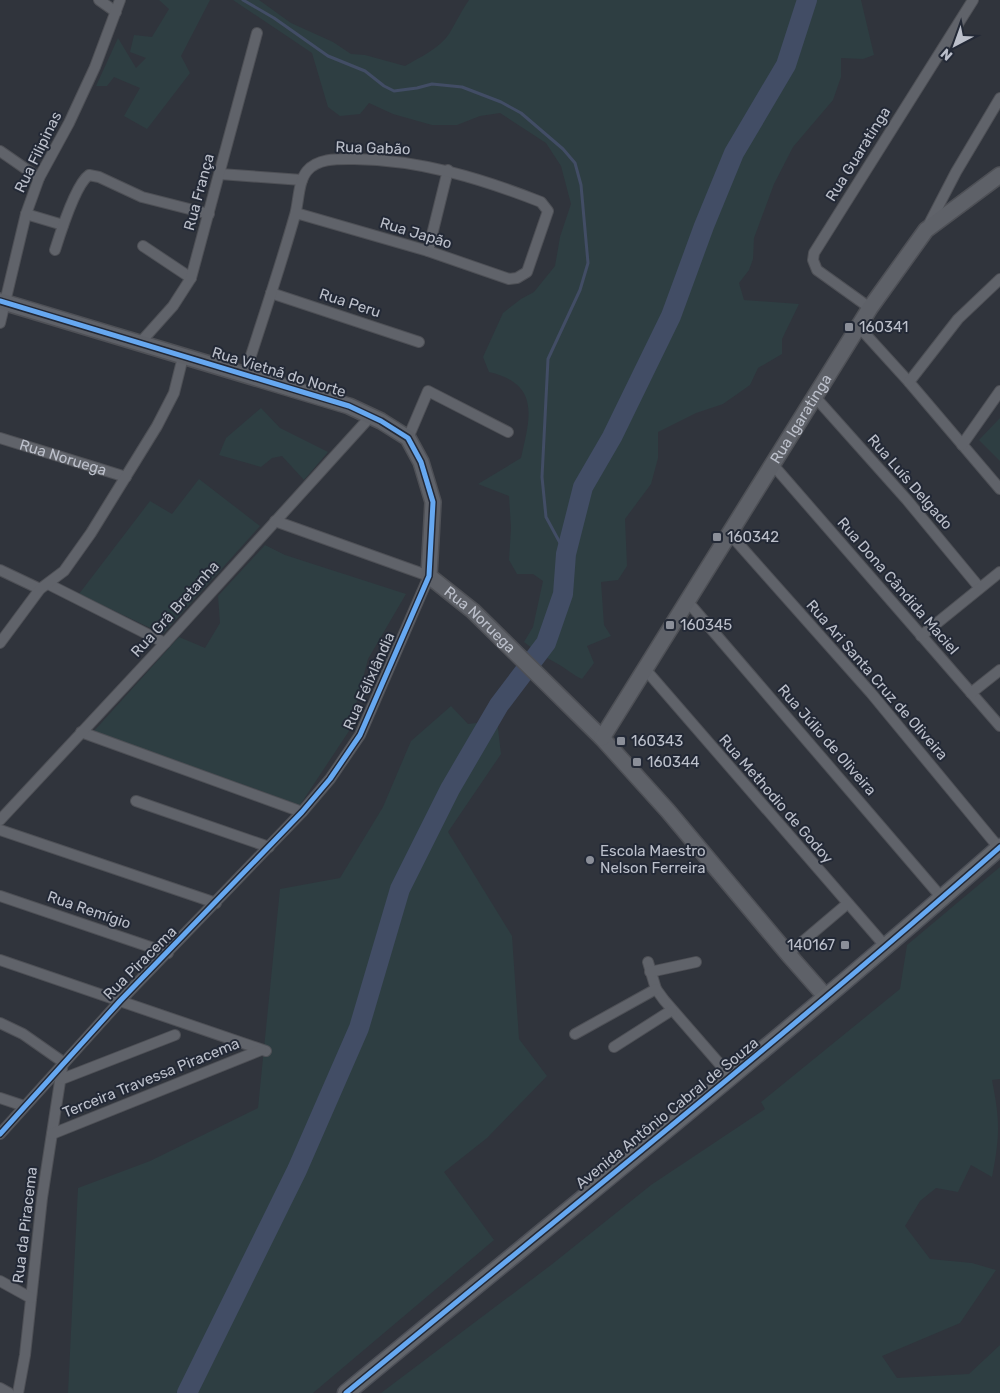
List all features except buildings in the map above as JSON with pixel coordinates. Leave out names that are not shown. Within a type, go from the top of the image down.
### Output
[{"type":"main road","name":"Avenida Antônio Cabral de Souza","points":[[346,1393],[731,1077],[1000,848]]},
{"type":"street","points":[[99,0],[116,12]]},
{"type":"street","name":"Rua Filipinas","points":[[0,323],[3,302],[26,214],[39,178],[69,123],[96,66],[120,0]]},
{"type":"street","name":"Rua Guaratinga","points":[[870,308],[817,270],[813,260],[814,253],[973,0]]},
{"type":"street","name":"Rua França","points":[[139,344],[173,306],[191,278],[257,33]]},
{"type":"street","name":"Rua Igaratinga","points":[[602,738],[729,533],[774,466],[870,308],[926,230],[956,172],[1000,98]]},
{"type":"street","points":[[0,151],[39,178]]},
{"type":"street","name":"Rua Gabão","points":[[302,180],[306,172],[313,166],[335,159],[386,160],[448,170],[533,199],[546,206],[547,218],[527,272]]},
{"type":"street","points":[[428,251],[448,170]]},
{"type":"street","points":[[220,174],[302,180],[296,212],[245,374]]},
{"type":"street","points":[[55,250],[63,226],[83,182],[90,175],[99,177],[142,198],[209,214]]},
{"type":"street","points":[[926,230],[1000,175]]},
{"type":"street","name":"Rua Japão","points":[[296,212],[428,251],[509,279],[517,278],[527,272]]},
{"type":"street","points":[[26,214],[63,226]]},
{"type":"street","points":[[143,246],[191,278]]},
{"type":"street","points":[[909,382],[958,319],[1000,279]]},
{"type":"street","name":"Rua Peru","points":[[271,293],[419,342]]},
{"type":"street","name":"Rua Vietnã do Norte","points":[[3,302],[349,406],[371,416],[408,438]]},
{"type":"street","points":[[859,328],[909,382],[1000,489]]},
{"type":"street","points":[[0,643],[44,587],[57,579],[74,559],[157,426],[174,393],[183,357]]},
{"type":"street","points":[[429,576],[433,502],[420,462],[408,438],[428,391],[508,432]]},
{"type":"street","points":[[962,445],[1000,392]]},
{"type":"street","name":"Rua Luís Delgado","points":[[816,398],[907,500],[979,587]]},
{"type":"street","name":"Rua Grã Bretanha","points":[[0,820],[165,644],[371,416]]},
{"type":"street","name":"Rua Noruega","points":[[0,438],[126,477]]},
{"type":"street","name":"Rua Dona Cândida Maciel","points":[[774,466],[1000,726]]},
{"type":"street","name":"Rua Noruega","points":[[275,521],[429,576],[473,611],[548,687],[602,738],[668,810],[826,997]]},
{"type":"street","name":"Rua Ari Santa Cruz de Oliveira","points":[[729,533],[871,694],[1000,848]]},
{"type":"street","points":[[0,570],[44,587],[165,644]]},
{"type":"street","points":[[921,636],[979,587],[1000,572]]},
{"type":"street","name":"Rua Félixlândia","points":[[302,812],[330,779],[360,736],[429,576]]},
{"type":"street","name":"Rua Júlio de Oliveira","points":[[688,602],[942,898]]},
{"type":"street","name":"Rua Methodio de Godoy","points":[[645,669],[886,947]]},
{"type":"street","points":[[971,693],[1000,670]]},
{"type":"street","points":[[81,732],[302,812]]},
{"type":"street","points":[[136,801],[270,847]]},
{"type":"street","name":"Rua Piracema","points":[[0,1134],[120,1001],[302,812]]},
{"type":"street","points":[[0,830],[216,903]]},
{"type":"street","name":"Rua Remígio","points":[[0,896],[168,953]]},
{"type":"street","points":[[788,954],[847,904]]},
{"type":"street","points":[[0,960],[120,1001]]},
{"type":"street","points":[[696,962],[649,967],[656,989],[731,1077]]},
{"type":"street","points":[[575,1034],[656,989]]},
{"type":"street","name":"Terceira Travessa Piracema","points":[[52,1134],[264,1051],[120,1001]]},
{"type":"street","points":[[614,1047],[672,1010]]},
{"type":"street","points":[[0,1023],[23,1034],[63,1062]]},
{"type":"street","points":[[62,1079],[175,1035]]},
{"type":"street","name":"Rua da Piracema","points":[[18,1393],[25,1355],[42,1198],[62,1079],[63,1062]]},
{"type":"street","points":[[0,1098],[24,1106]]},
{"type":"street","points":[[0,1281],[32,1298]]},
{"type":"street","points":[[0,1388],[9,1393]]},
{"type":"shaded area","points":[[159,0],[210,0],[181,56],[190,73],[147,129],[124,116],[140,88],[114,77],[107,86],[96,86],[118,38],[136,68],[146,58],[130,52],[134,35],[152,37],[169,9]]},
{"type":"shaded area","points":[[233,0],[259,0],[291,23],[333,42],[351,54],[365,55],[405,66],[429,52],[445,39],[469,0],[861,0],[874,55],[863,59],[841,58],[841,77],[833,100],[793,147],[774,184],[754,238],[753,259],[749,270],[739,283],[744,300],[799,304],[782,339],[782,354],[758,368],[750,385],[723,404],[696,413],[658,432],[658,458],[651,484],[625,519],[627,566],[618,580],[601,582],[604,625],[611,636],[587,646],[594,663],[582,679],[524,642],[533,627],[543,581],[533,574],[517,574],[509,560],[511,528],[509,496],[478,484],[521,458],[529,416],[528,404],[524,394],[517,385],[506,378],[489,372],[483,357],[503,313],[534,292],[555,266],[560,237],[571,204],[561,166],[546,143],[500,113],[480,116],[457,125],[432,125],[393,114],[369,103],[360,114],[340,116],[328,107],[312,53]]},
{"type":"shaded area","points":[[261,408],[280,428],[328,452],[304,480],[282,456],[272,458],[261,467],[219,455],[226,438]]},
{"type":"shaded area","points":[[1000,418],[1000,461],[979,440]]},
{"type":"shaded area","points":[[199,479],[260,526],[163,634],[79,594],[150,501],[172,514]]},
{"type":"shaded area","points":[[265,545],[285,555],[406,594],[368,659],[349,731],[300,805],[94,731],[179,637],[205,648],[220,623],[218,596]]},
{"type":"shaded area","points":[[534,651],[495,703],[501,754],[448,832],[512,936],[519,1039],[547,1076],[487,1138],[444,1172],[494,1240],[313,1393],[68,1393],[78,1188],[150,1161],[258,1108],[280,889],[340,878],[383,807],[411,741],[451,706],[468,724],[485,722],[493,703]]},
{"type":"shaded area","points":[[1000,867],[1000,1079],[992,1080],[998,1128],[992,1177],[971,1165],[958,1192],[936,1188],[920,1201],[905,1226],[930,1259],[972,1263],[996,1270],[960,1323],[882,1356],[897,1378],[969,1374],[1000,1345],[1000,1393],[381,1393],[551,1265],[651,1185],[765,1109],[761,1102],[900,989],[907,945]]},
{"type":"waterway","points":[[243,0],[274,18],[328,56],[365,71],[384,86],[394,91],[432,84],[462,87],[501,102],[521,113],[563,149],[575,163],[581,185],[588,263],[580,290],[548,359],[542,477],[546,517],[566,554]]},
{"type":"waterway","points":[[187,1393],[297,1170],[359,1028],[400,889],[450,789],[499,705],[546,643],[563,594],[566,554],[583,487],[612,437],[671,316],[704,226],[734,153],[786,65],[807,0]]},
{"type":"cycle path","points":[[0,301],[349,406],[381,421],[408,438],[421,462],[433,502],[429,576],[360,735],[330,779],[302,812],[120,1001],[0,1134]]},
{"type":"cycle path","points":[[346,1393],[757,1055],[1000,847]]},
{"type":"place","name":"160341","points":[[849,327]]},
{"type":"place","name":"160342","points":[[717,537]]},
{"type":"place","name":"160345","points":[[670,625]]},
{"type":"place","name":"160343","points":[[621,741]]},
{"type":"place","name":"160344","points":[[637,762]]},
{"type":"place","name":"Escola Maestro Nelson Ferreira","points":[[590,860]]},
{"type":"place","name":"140167","points":[[845,945]]}]
